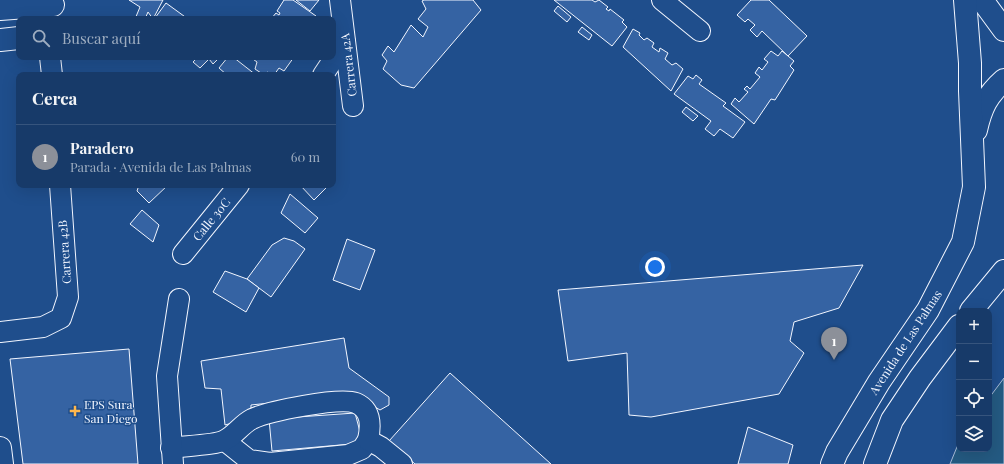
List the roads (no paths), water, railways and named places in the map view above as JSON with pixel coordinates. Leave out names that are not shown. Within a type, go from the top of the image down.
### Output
[{"type":"main road","name":"Avenida de Las Palmas","points":[[832,464],[837,452],[871,396],[928,310],[963,242],[974,187],[970,63],[965,0]]},
{"type":"main road","points":[[982,0],[1004,30]]},
{"type":"main road","points":[[0,9],[48,8]]},
{"type":"main road","points":[[0,40],[16,38]]},
{"type":"main road","points":[[972,143],[980,112],[992,91],[1004,80]]},
{"type":"main road","points":[[973,308],[1004,271]]},
{"type":"main road","points":[[875,464],[892,420],[920,378],[956,330]]},
{"type":"main road","points":[[0,448],[2,464]]},
{"type":"street","name":"Carrera 42A","points":[[340,0],[352,106]]},
{"type":"street","points":[[662,0],[700,31]]},
{"type":"street","points":[[336,56],[345,42]]},
{"type":"street","points":[[50,60],[52,72]]},
{"type":"street","points":[[325,72],[333,60]]},
{"type":"street","name":"Carrera 42B","points":[[0,332],[43,327],[61,318],[68,297],[60,188]]},
{"type":"street","name":"Calle 30C","points":[[183,254],[237,188]]},
{"type":"street","points":[[180,299],[168,376],[172,456],[225,441],[245,424],[259,417],[293,408],[347,402],[356,403],[365,410],[370,418],[368,440],[362,449],[348,455],[270,463],[250,460],[225,441]]},
{"type":"street","points":[[368,440],[381,447],[402,464]]},
{"type":"place","name":"Paradero","points":[[834,360]]},
{"type":"place","name":"EPS Sura San Diego","points":[[75,411]]}]
